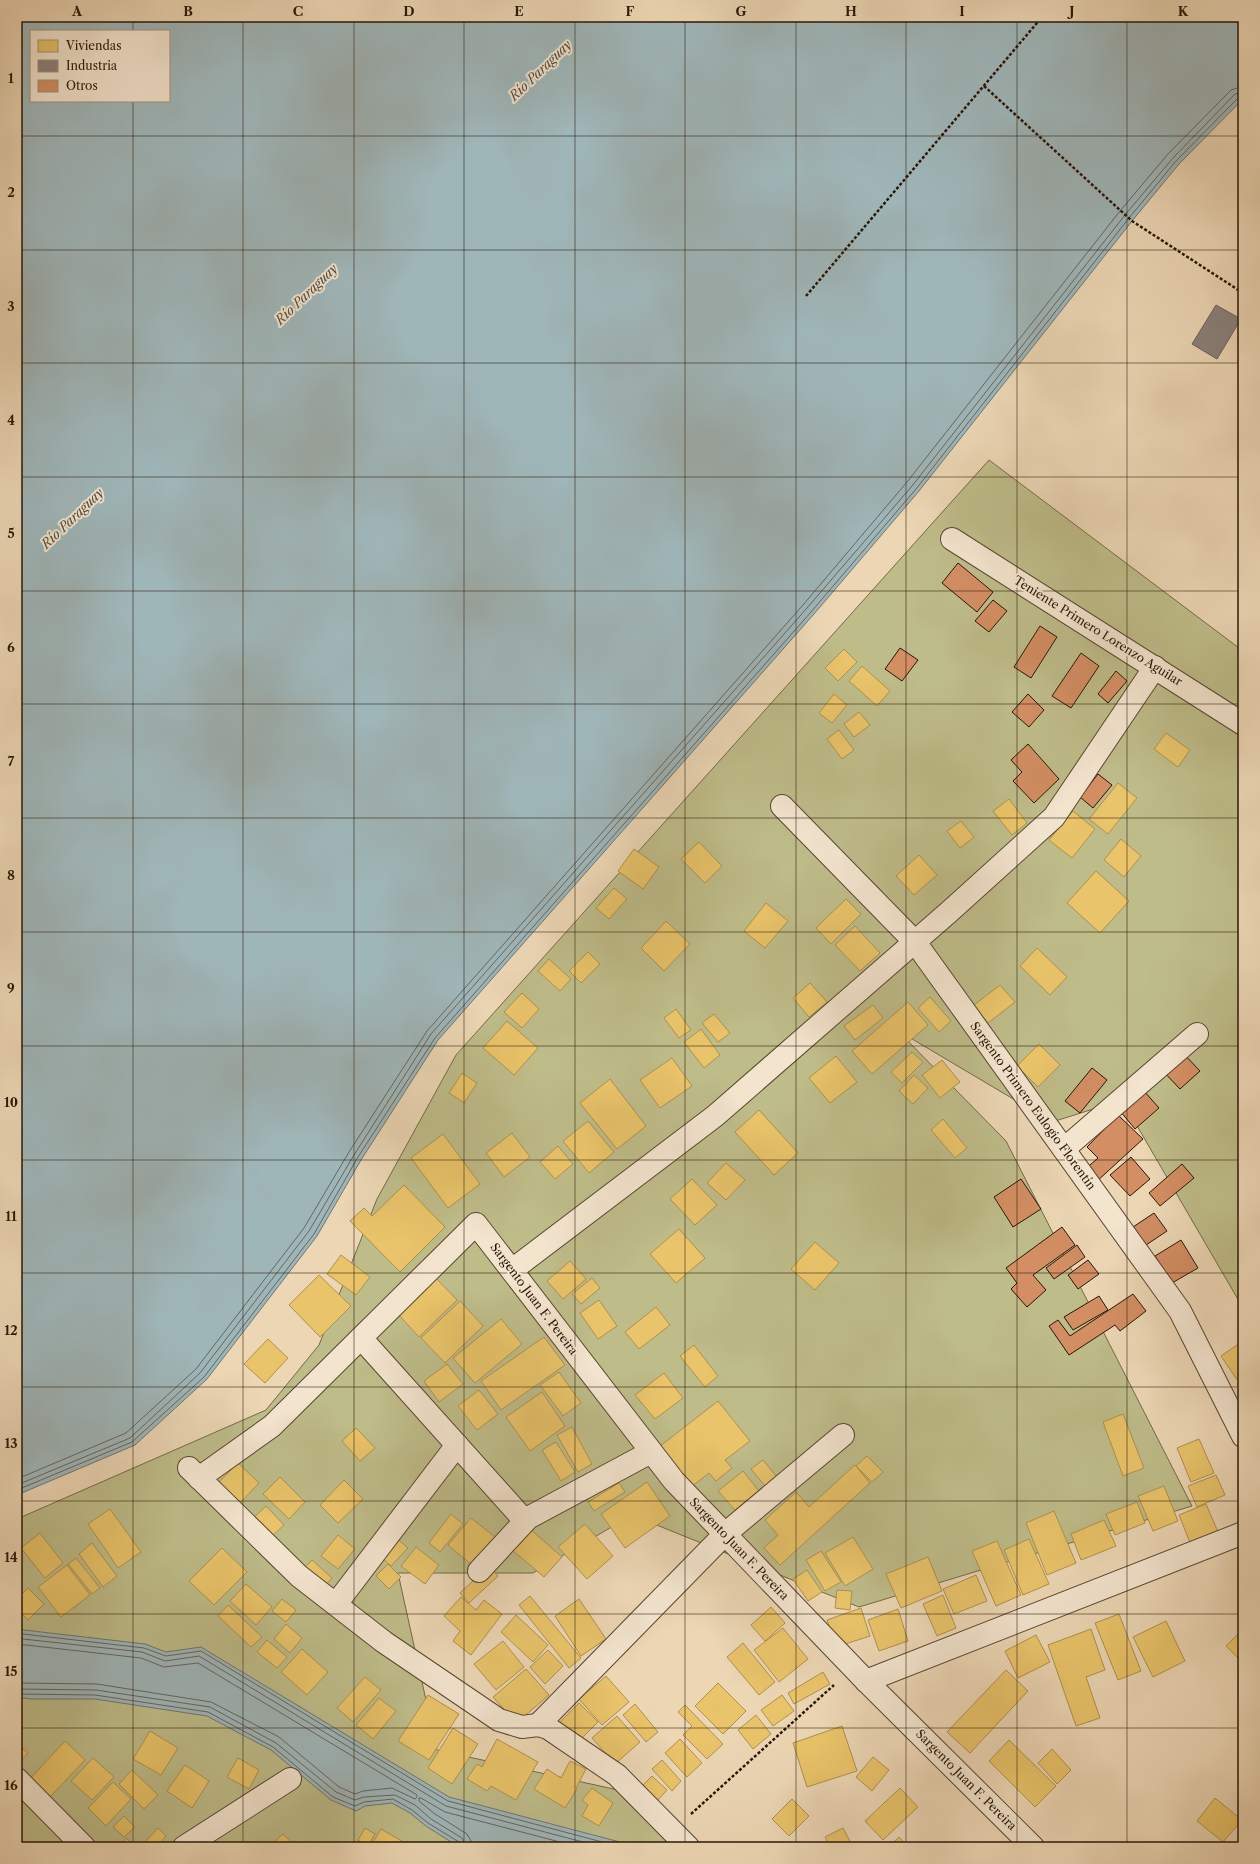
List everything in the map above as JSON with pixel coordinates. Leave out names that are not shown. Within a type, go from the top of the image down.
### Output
[{"type":"street","name":"Teniente Primero Lorenzo Aguilar","points":[[952,539],[1243,724]]},
{"type":"street","points":[[512,1270],[715,1116],[915,942],[1054,818],[1155,668]]},
{"type":"street","name":"Sargento Primero Eulogio Florentín","points":[[782,806],[915,942],[1180,1311],[1243,1436]]},
{"type":"street","points":[[1064,1149],[1197,1034]]},
{"type":"street","name":"Sargento Juan F. Pereira","points":[[361,1338],[476,1224],[674,1481],[859,1674],[1033,1847]]},
{"type":"street","points":[[525,1521],[361,1338],[272,1426],[194,1473],[299,1576],[384,1642],[499,1720],[522,1727],[538,1725],[548,1728],[617,1775],[688,1847]]},
{"type":"street","points":[[538,1725],[725,1534],[843,1435]]},
{"type":"street","points":[[336,1604],[457,1445]]},
{"type":"street","points":[[479,1571],[525,1521],[651,1452]]},
{"type":"street","points":[[859,1674],[1243,1533]]},
{"type":"street","points":[[184,1847],[290,1779]]},
{"type":"street","points":[[17,1780],[84,1847]]},
{"type":"path","points":[[806,296],[1042,17]]},
{"type":"path","points":[[984,86],[1132,220],[1243,294]]},
{"type":"path","points":[[673,1831],[859,1674]]},
{"type":"shaded area","points":[[989,460],[1243,651],[1243,1308],[1122,1100],[1052,1122],[897,1030],[1006,1141],[1192,1506],[859,1607],[632,1515],[533,1573],[398,1573],[437,1750],[627,1792],[681,1847],[17,1847],[17,1519],[266,1410],[319,1345],[377,1199],[456,1055]]},
{"type":"water","name":"Río Paraguay","points":[[17,17],[1243,17],[1243,99],[1179,164],[1132,221],[919,491],[814,614],[438,1040],[361,1160],[317,1236],[207,1379],[135,1445],[17,1495]]},
{"type":"water","points":[[17,1627],[24,1630],[145,1644],[166,1652],[201,1647],[449,1797],[635,1846],[645,1847],[459,1847],[426,1826],[410,1813],[392,1803],[365,1806],[356,1811],[331,1800],[271,1750],[207,1716],[95,1699],[31,1699],[17,1697]]},
{"type":"building: Viviendas","points":[[844,649],[857,662],[838,681],[825,668]]},
{"type":"building: Viviendas","points":[[862,666],[890,691],[877,706],[849,681]]},
{"type":"building: Viviendas","points":[[834,694],[847,705],[832,723],[819,713]]},
{"type":"building: Viviendas","points":[[859,712],[870,725],[854,737],[844,724]]},
{"type":"building: Viviendas","points":[[839,730],[854,750],[842,759],[827,739]]},
{"type":"building: Viviendas","points":[[1166,733],[1190,750],[1178,767],[1154,749]]},
{"type":"building: Viviendas","points":[[1118,783],[1137,798],[1108,834],[1089,819]]},
{"type":"building: Viviendas","points":[[1009,799],[1027,823],[1012,835],[993,811]]},
{"type":"building: Viviendas","points":[[1073,811],[1095,829],[1072,858],[1049,840]]},
{"type":"building: Viviendas","points":[[961,821],[974,837],[960,848],[947,831]]},
{"type":"building: Viviendas","points":[[1121,839],[1141,856],[1124,877],[1104,860]]},
{"type":"building: Viviendas","points":[[699,842],[722,866],[705,883],[681,859]]},
{"type":"building: Viviendas","points":[[634,849],[659,867],[643,889],[618,871]]},
{"type":"building: Viviendas","points":[[919,855],[937,875],[914,895],[896,876]]},
{"type":"building: Viviendas","points":[[1096,871],[1129,901],[1100,933],[1067,903]]},
{"type":"building: Viviendas","points":[[614,888],[627,899],[609,919],[596,908]]},
{"type":"building: Viviendas","points":[[846,899],[861,914],[831,944],[816,928]]},
{"type":"building: Viviendas","points":[[766,903],[788,921],[765,948],[744,931]]},
{"type":"building: Viviendas","points":[[666,921],[690,944],[664,971],[641,948]]},
{"type":"building: Viviendas","points":[[855,926],[880,953],[860,971],[835,945]]},
{"type":"building: Viviendas","points":[[1037,948],[1067,977],[1050,995],[1020,966]]},
{"type":"building: Viviendas","points":[[588,952],[600,964],[581,983],[569,971]]},
{"type":"building: Viviendas","points":[[549,959],[571,979],[560,991],[538,971]]},
{"type":"building: Viviendas","points":[[810,983],[827,1002],[809,1017],[793,998]]},
{"type":"building: Viviendas","points":[[1000,985],[1015,1002],[988,1023],[974,1005]]},
{"type":"building: Viviendas","points":[[522,993],[539,1009],[522,1028],[504,1012]]},
{"type":"building: Viviendas","points":[[930,997],[951,1021],[939,1032],[918,1008]]},
{"type":"building: Viviendas","points":[[908,1002],[928,1025],[872,1074],[852,1051]]},
{"type":"building: Viviendas","points":[[873,1005],[883,1018],[855,1040],[844,1026]]},
{"type":"building: Viviendas","points":[[676,1009],[691,1030],[679,1038],[664,1018]]},
{"type":"building: Viviendas","points":[[714,1014],[730,1033],[718,1042],[702,1023]]},
{"type":"building: Viviendas","points":[[507,1021],[538,1048],[514,1075],[483,1048]]},
{"type":"building: Viviendas","points":[[701,1029],[720,1055],[704,1068],[684,1042]]},
{"type":"building: Viviendas","points":[[1039,1044],[1060,1065],[1038,1087],[1017,1066]]},
{"type":"building: Viviendas","points":[[912,1052],[923,1062],[902,1083],[891,1072]]},
{"type":"building: Viviendas","points":[[836,1056],[857,1082],[830,1103],[809,1078]]},
{"type":"building: Viviendas","points":[[672,1058],[692,1086],[660,1108],[640,1080]]},
{"type":"building: Viviendas","points":[[942,1060],[960,1082],[940,1098],[922,1075]]},
{"type":"building: Viviendas","points":[[462,1073],[477,1083],[464,1103],[449,1093]]},
{"type":"building: Viviendas","points":[[914,1075],[928,1088],[913,1104],[899,1091]]},
{"type":"building: Viviendas","points":[[610,1079],[646,1126],[617,1149],[580,1103]]},
{"type":"building: Viviendas","points":[[759,1110],[798,1153],[774,1175],[735,1132]]},
{"type":"building: Viviendas","points":[[943,1119],[967,1148],[955,1158],[931,1130]]},
{"type":"building: Viviendas","points":[[588,1121],[614,1152],[589,1173],[563,1141]]},
{"type":"building: Viviendas","points":[[512,1133],[530,1157],[504,1177],[486,1153]]},
{"type":"building: Viviendas","points":[[443,1134],[480,1184],[448,1208],[411,1158]]},
{"type":"building: Viviendas","points":[[558,1146],[573,1164],[555,1179],[540,1162]]},
{"type":"building: Viviendas","points":[[726,1163],[745,1180],[726,1200],[707,1183]]},
{"type":"building: Viviendas","points":[[692,1179],[717,1205],[695,1225],[670,1199]]},
{"type":"building: Viviendas","points":[[404,1185],[445,1227],[400,1272],[350,1221],[364,1208],[372,1216]]},
{"type":"building: Viviendas","points":[[679,1229],[705,1258],[676,1283],[650,1254]]},
{"type":"building: Viviendas","points":[[815,1242],[839,1263],[815,1290],[791,1269]]},
{"type":"building: Viviendas","points":[[341,1255],[370,1277],[356,1295],[327,1274]]},
{"type":"building: Viviendas","points":[[570,1261],[586,1279],[563,1299],[547,1281]]},
{"type":"building: Viviendas","points":[[319,1275],[351,1306],[320,1337],[289,1305]]},
{"type":"building: Viviendas","points":[[433,1275],[457,1300],[419,1337],[395,1311]]},
{"type":"building: Viviendas","points":[[592,1278],[600,1288],[581,1304],[572,1294]]},
{"type":"building: Viviendas","points":[[599,1300],[617,1326],[598,1339],[580,1313]]},
{"type":"building: Viviendas","points":[[460,1301],[483,1326],[445,1363],[421,1338]]},
{"type":"building: Viviendas","points":[[656,1307],[670,1325],[639,1349],[625,1332]]},
{"type":"building: Viviendas","points":[[501,1319],[522,1344],[475,1383],[453,1358]]},
{"type":"building: Viviendas","points":[[544,1337],[565,1365],[501,1410],[481,1381]]},
{"type":"building: Viviendas","points":[[268,1339],[288,1358],[265,1383],[244,1364]]},
{"type":"building: Viviendas","points":[[1243,1341],[1243,1386],[1242,1387],[1221,1356]]},
{"type":"building: Viviendas","points":[[694,1345],[718,1376],[705,1387],[680,1356]]},
{"type":"building: Viviendas","points":[[447,1364],[463,1384],[439,1402],[424,1381]]},
{"type":"building: Viviendas","points":[[559,1372],[581,1403],[563,1416],[540,1385]]},
{"type":"building: Viviendas","points":[[664,1373],[683,1398],[655,1419],[635,1395]]},
{"type":"building: Viviendas","points":[[479,1390],[498,1414],[477,1430],[458,1406]]},
{"type":"building: Viviendas","points":[[542,1392],[565,1426],[530,1451],[506,1417]]},
{"type":"building: Viviendas","points":[[718,1401],[750,1441],[725,1460],[732,1468],[716,1481],[709,1473],[691,1487],[659,1447]]},
{"type":"building: Viviendas","points":[[1123,1414],[1144,1468],[1123,1476],[1103,1422]]},
{"type":"building: Viviendas","points":[[572,1427],[592,1464],[578,1472],[557,1435]]},
{"type":"building: Viviendas","points":[[356,1428],[375,1448],[360,1461],[342,1441]]},
{"type":"building: Viviendas","points":[[1199,1439],[1214,1473],[1191,1482],[1177,1448]]},
{"type":"building: Viviendas","points":[[556,1442],[575,1472],[561,1481],[542,1450]]},
{"type":"building: Viviendas","points":[[867,1456],[883,1472],[872,1482],[856,1466]]},
{"type":"building: Viviendas","points":[[763,1460],[776,1476],[765,1486],[751,1469]]},
{"type":"building: Viviendas","points":[[238,1463],[259,1483],[236,1507],[214,1487]]},
{"type":"building: Viviendas","points":[[855,1465],[870,1483],[780,1565],[764,1548],[778,1535],[765,1520],[796,1492],[809,1507]]},
{"type":"building: Viviendas","points":[[743,1471],[759,1491],[735,1510],[718,1491]]},
{"type":"building: Viviendas","points":[[1216,1475],[1225,1495],[1197,1507],[1188,1486]]},
{"type":"building: Viviendas","points":[[280,1477],[305,1502],[289,1519],[263,1494]]},
{"type":"building: Viviendas","points":[[344,1480],[363,1499],[338,1523],[320,1505]]},
{"type":"building: Viviendas","points":[[647,1482],[670,1516],[625,1548],[601,1514]]},
{"type":"building: Viviendas","points":[[619,1483],[625,1492],[594,1511],[588,1502]]},
{"type":"building: Viviendas","points":[[1164,1486],[1178,1521],[1153,1531],[1138,1496]]},
{"type":"building: Viviendas","points":[[1137,1502],[1145,1523],[1115,1535],[1106,1514]]},
{"type":"building: Viviendas","points":[[1206,1504],[1219,1534],[1191,1545],[1179,1515]]},
{"type":"building: Viviendas","points":[[266,1506],[284,1525],[268,1540],[250,1521]]},
{"type":"building: Viviendas","points":[[110,1509],[141,1552],[118,1568],[88,1524]]},
{"type":"building: Viviendas","points":[[1054,1511],[1076,1563],[1047,1575],[1026,1523]]},
{"type":"building: Viviendas","points":[[451,1514],[463,1524],[440,1552],[429,1543]]},
{"type":"building: Viviendas","points":[[471,1518],[495,1537],[472,1565],[448,1545]]},
{"type":"building: Viviendas","points":[[1104,1520],[1116,1546],[1081,1560],[1071,1534]]},
{"type":"building: Viviendas","points":[[585,1524],[613,1556],[587,1579],[558,1547]]},
{"type":"building: Viviendas","points":[[530,1529],[562,1557],[544,1577],[511,1549]]},
{"type":"building: Viviendas","points":[[40,1533],[63,1563],[45,1578],[21,1548]]},
{"type":"building: Viviendas","points":[[338,1535],[355,1549],[338,1569],[321,1556]]},
{"type":"building: Viviendas","points":[[395,1537],[408,1548],[391,1566],[379,1555]]},
{"type":"building: Viviendas","points":[[853,1537],[873,1569],[845,1586],[825,1553]]},
{"type":"building: Viviendas","points":[[1029,1539],[1049,1584],[1023,1595],[1004,1550]]},
{"type":"building: Viviendas","points":[[997,1541],[1021,1595],[996,1606],[972,1551]]},
{"type":"building: Viviendas","points":[[92,1543],[117,1576],[103,1587],[79,1554]]},
{"type":"building: Viviendas","points":[[416,1547],[439,1565],[425,1584],[401,1566]]},
{"type":"building: Viviendas","points":[[222,1548],[247,1572],[214,1605],[189,1581]]},
{"type":"building: Viviendas","points":[[821,1551],[841,1582],[825,1591],[806,1560]]},
{"type":"building: Viviendas","points":[[928,1557],[942,1591],[901,1608],[886,1574]]},
{"type":"building: Viviendas","points":[[76,1558],[100,1588],[92,1594],[68,1564]]},
{"type":"building: Viviendas","points":[[312,1560],[332,1578],[320,1591],[301,1572]]},
{"type":"building: Viviendas","points":[[388,1564],[401,1577],[389,1589],[376,1576]]},
{"type":"building: Viviendas","points":[[67,1565],[90,1595],[61,1617],[38,1587]]},
{"type":"building: Viviendas","points":[[17,1566],[23,1573],[17,1578]]},
{"type":"building: Viviendas","points":[[489,1566],[498,1576],[469,1603],[460,1593]]},
{"type":"building: Viviendas","points":[[807,1570],[822,1592],[808,1601],[793,1579]]},
{"type":"building: Viviendas","points":[[976,1575],[987,1601],[954,1614],[943,1589]]},
{"type":"building: Viviendas","points":[[246,1584],[272,1607],[256,1625],[230,1601]]},
{"type":"building: Viviendas","points":[[28,1588],[44,1604],[28,1620],[17,1608],[17,1599]]},
{"type":"building: Viviendas","points":[[837,1590],[852,1591],[850,1610],[835,1608]]},
{"type":"building: Viviendas","points":[[943,1595],[956,1628],[937,1636],[923,1604]]},
{"type":"building: Viviendas","points":[[530,1596],[581,1658],[569,1668],[519,1605]]},
{"type":"building: Viviendas","points":[[461,1597],[476,1610],[484,1600],[502,1614],[471,1655],[453,1641],[460,1631],[444,1616]]},
{"type":"building: Viviendas","points":[[282,1599],[296,1610],[286,1622],[272,1611]]},
{"type":"building: Viviendas","points":[[579,1599],[606,1639],[581,1656],[555,1616]]},
{"type":"building: Viviendas","points":[[228,1605],[262,1637],[251,1647],[218,1616]]},
{"type":"building: Viviendas","points":[[771,1607],[785,1623],[765,1641],[751,1625]]},
{"type":"building: Viviendas","points":[[861,1608],[870,1636],[836,1647],[827,1620]]},
{"type":"building: Viviendas","points":[[898,1609],[908,1641],[879,1651],[868,1620]]},
{"type":"building: Viviendas","points":[[1119,1614],[1141,1671],[1118,1680],[1095,1623]]},
{"type":"building: Viviendas","points":[[516,1615],[548,1645],[533,1662],[501,1632]]},
{"type":"building: Viviendas","points":[[1166,1621],[1185,1661],[1153,1677],[1133,1637]]},
{"type":"building: Viviendas","points":[[286,1624],[302,1638],[290,1653],[274,1639]]},
{"type":"building: Viviendas","points":[[783,1628],[808,1659],[779,1682],[754,1650]]},
{"type":"building: Viviendas","points":[[1091,1629],[1105,1670],[1086,1677],[1100,1718],[1076,1726],[1048,1645]]},
{"type":"building: Viviendas","points":[[1243,1629],[1243,1663],[1226,1646]]},
{"type":"building: Viviendas","points":[[1036,1635],[1050,1662],[1018,1678],[1005,1651]]},
{"type":"building: Viviendas","points":[[267,1640],[287,1657],[277,1668],[257,1652]]},
{"type":"building: Viviendas","points":[[503,1641],[524,1667],[496,1690],[474,1664]]},
{"type":"building: Viviendas","points":[[743,1643],[775,1682],[759,1695],[727,1657]]},
{"type":"building: Viviendas","points":[[302,1649],[328,1672],[307,1695],[281,1672]]},
{"type":"building: Viviendas","points":[[548,1650],[563,1666],[545,1684],[530,1667]]},
{"type":"building: Viviendas","points":[[526,1669],[549,1695],[521,1719],[510,1716],[493,1697]]},
{"type":"building: Viviendas","points":[[1006,1670],[1028,1691],[970,1753],[947,1732]]},
{"type":"building: Viviendas","points":[[823,1672],[830,1684],[794,1704],[788,1693]]},
{"type":"building: Viviendas","points":[[606,1676],[629,1702],[602,1725],[579,1699]]},
{"type":"building: Viviendas","points":[[365,1677],[381,1690],[353,1722],[337,1708]]},
{"type":"building: Viviendas","points":[[718,1683],[746,1711],[723,1734],[695,1706]]},
{"type":"building: Viviendas","points":[[428,1695],[459,1714],[429,1760],[398,1741]]},
{"type":"building: Viviendas","points":[[782,1695],[794,1711],[773,1726],[761,1710]]},
{"type":"building: Viviendas","points":[[379,1698],[396,1711],[373,1739],[356,1725]]},
{"type":"building: Viviendas","points":[[579,1703],[598,1722],[579,1741],[560,1722]]},
{"type":"building: Viviendas","points":[[635,1704],[658,1732],[646,1742],[623,1715]]},
{"type":"building: Viviendas","points":[[685,1705],[723,1744],[707,1759],[683,1735],[692,1726],[678,1712]]},
{"type":"building: Viviendas","points":[[756,1715],[771,1734],[753,1749],[738,1730]]},
{"type":"building: Viviendas","points":[[617,1716],[640,1742],[615,1764],[592,1738]]},
{"type":"building: Viviendas","points":[[842,1726],[857,1771],[807,1787],[793,1743]]},
{"type":"building: Viviendas","points":[[453,1728],[478,1744],[452,1784],[428,1768]]},
{"type":"building: Viviendas","points":[[150,1731],[178,1748],[161,1775],[133,1759]]},
{"type":"building: Viviendas","points":[[497,1739],[538,1762],[516,1800],[491,1786],[487,1791],[467,1779],[477,1764],[482,1767]]},
{"type":"building: Viviendas","points":[[680,1739],[702,1763],[687,1777],[665,1753]]},
{"type":"building: Viviendas","points":[[1009,1740],[1056,1786],[1035,1807],[989,1761]]},
{"type":"building: Viviendas","points":[[65,1741],[85,1760],[48,1799],[28,1781]]},
{"type":"building: Viviendas","points":[[17,1744],[28,1753],[17,1765]]},
{"type":"building: Viviendas","points":[[1052,1749],[1071,1770],[1057,1784],[1038,1763]]},
{"type":"building: Viviendas","points":[[873,1757],[889,1770],[872,1791],[856,1777]]},
{"type":"building: Viviendas","points":[[93,1758],[114,1777],[92,1800],[71,1781]]},
{"type":"building: Viviendas","points":[[238,1758],[259,1770],[249,1789],[227,1777]]},
{"type":"building: Viviendas","points":[[662,1760],[681,1781],[672,1791],[652,1769]]},
{"type":"building: Viviendas","points":[[570,1761],[586,1769],[576,1788],[577,1789],[565,1808],[534,1789],[547,1769],[561,1778]]},
{"type":"building: Viviendas","points":[[185,1765],[209,1781],[192,1808],[167,1791]]},
{"type":"building: Viviendas","points":[[132,1770],[158,1795],[144,1809],[119,1784]]},
{"type":"building: Viviendas","points":[[652,1776],[667,1790],[657,1801],[641,1787]]},
{"type":"building: Viviendas","points":[[113,1782],[131,1799],[106,1826],[88,1808]]},
{"type":"building: Viviendas","points":[[592,1788],[613,1803],[599,1826],[582,1816],[588,1805],[582,1800]]},
{"type":"building: Viviendas","points":[[900,1788],[918,1807],[883,1840],[865,1821]]},
{"type":"building: Viviendas","points":[[1215,1798],[1242,1820],[1223,1842],[1197,1821]]},
{"type":"building: Viviendas","points":[[792,1799],[809,1816],[789,1836],[772,1819]]},
{"type":"building: Viviendas","points":[[124,1816],[135,1827],[124,1837],[113,1827]]},
{"type":"building: Viviendas","points":[[158,1828],[166,1836],[157,1847],[151,1847],[145,1842]]},
{"type":"building: Viviendas","points":[[365,1828],[375,1834],[368,1846],[358,1840]]},
{"type":"building: Viviendas","points":[[843,1828],[853,1847],[830,1847],[825,1837]]},
{"type":"building: Viviendas","points":[[381,1829],[412,1847],[370,1847]]},
{"type":"building: Viviendas","points":[[283,1834],[296,1847],[269,1847]]},
{"type":"building: Viviendas","points":[[899,1837],[908,1847],[889,1847]]},
{"type":"building: Viviendas","points":[[126,1838],[136,1847],[119,1847]]},
{"type":"building: Industria","points":[[1216,305],[1241,319],[1217,359],[1192,344]]},
{"type":"building: Otros","points":[[958,563],[993,592],[977,612],[942,583]]},
{"type":"building: Otros","points":[[993,600],[1007,611],[989,632],[975,621]]},
{"type":"building: Otros","points":[[1040,626],[1057,637],[1031,678],[1014,667]]},
{"type":"building: Otros","points":[[900,648],[918,660],[902,681],[885,669]]},
{"type":"building: Otros","points":[[1081,653],[1099,666],[1071,708],[1052,696]]},
{"type":"building: Otros","points":[[1116,671],[1127,681],[1108,703],[1098,694]]},
{"type":"building: Otros","points":[[1028,694],[1044,710],[1029,727],[1012,712]]},
{"type":"building: Otros","points":[[1028,744],[1059,779],[1034,803],[1013,781],[1022,772],[1011,760]]},
{"type":"building: Otros","points":[[1098,774],[1112,785],[1093,808],[1080,797]]},
{"type":"building: Otros","points":[[1182,1052],[1200,1071],[1180,1089],[1162,1070]]},
{"type":"building: Otros","points":[[1092,1068],[1107,1080],[1080,1113],[1065,1101]]},
{"type":"building: Otros","points":[[1144,1091],[1159,1108],[1135,1129],[1120,1111]]},
{"type":"building: Otros","points":[[1118,1115],[1143,1139],[1095,1183],[1083,1171],[1098,1158],[1087,1147]]},
{"type":"building: Otros","points":[[1131,1157],[1150,1179],[1130,1196],[1110,1175]]},
{"type":"building: Otros","points":[[1182,1164],[1194,1178],[1160,1206],[1149,1193]]},
{"type":"building: Otros","points":[[1021,1179],[1041,1209],[1013,1227],[994,1197]]},
{"type":"building: Otros","points":[[1154,1213],[1167,1231],[1146,1245],[1133,1227]]},
{"type":"building: Otros","points":[[1062,1227],[1075,1245],[1033,1275],[1046,1290],[1027,1307],[1011,1289],[1017,1283],[1006,1268]]},
{"type":"building: Otros","points":[[1181,1240],[1198,1268],[1172,1283],[1155,1256]]},
{"type":"building: Otros","points":[[1077,1245],[1085,1257],[1054,1279],[1046,1268]]},
{"type":"building: Otros","points":[[1088,1260],[1099,1274],[1078,1289],[1068,1275]]},
{"type":"building: Otros","points":[[1133,1294],[1146,1311],[1120,1331],[1115,1325],[1069,1355],[1049,1326],[1058,1320],[1070,1336]]},
{"type":"building: Otros","points":[[1099,1296],[1108,1310],[1073,1330],[1064,1317]]}]
